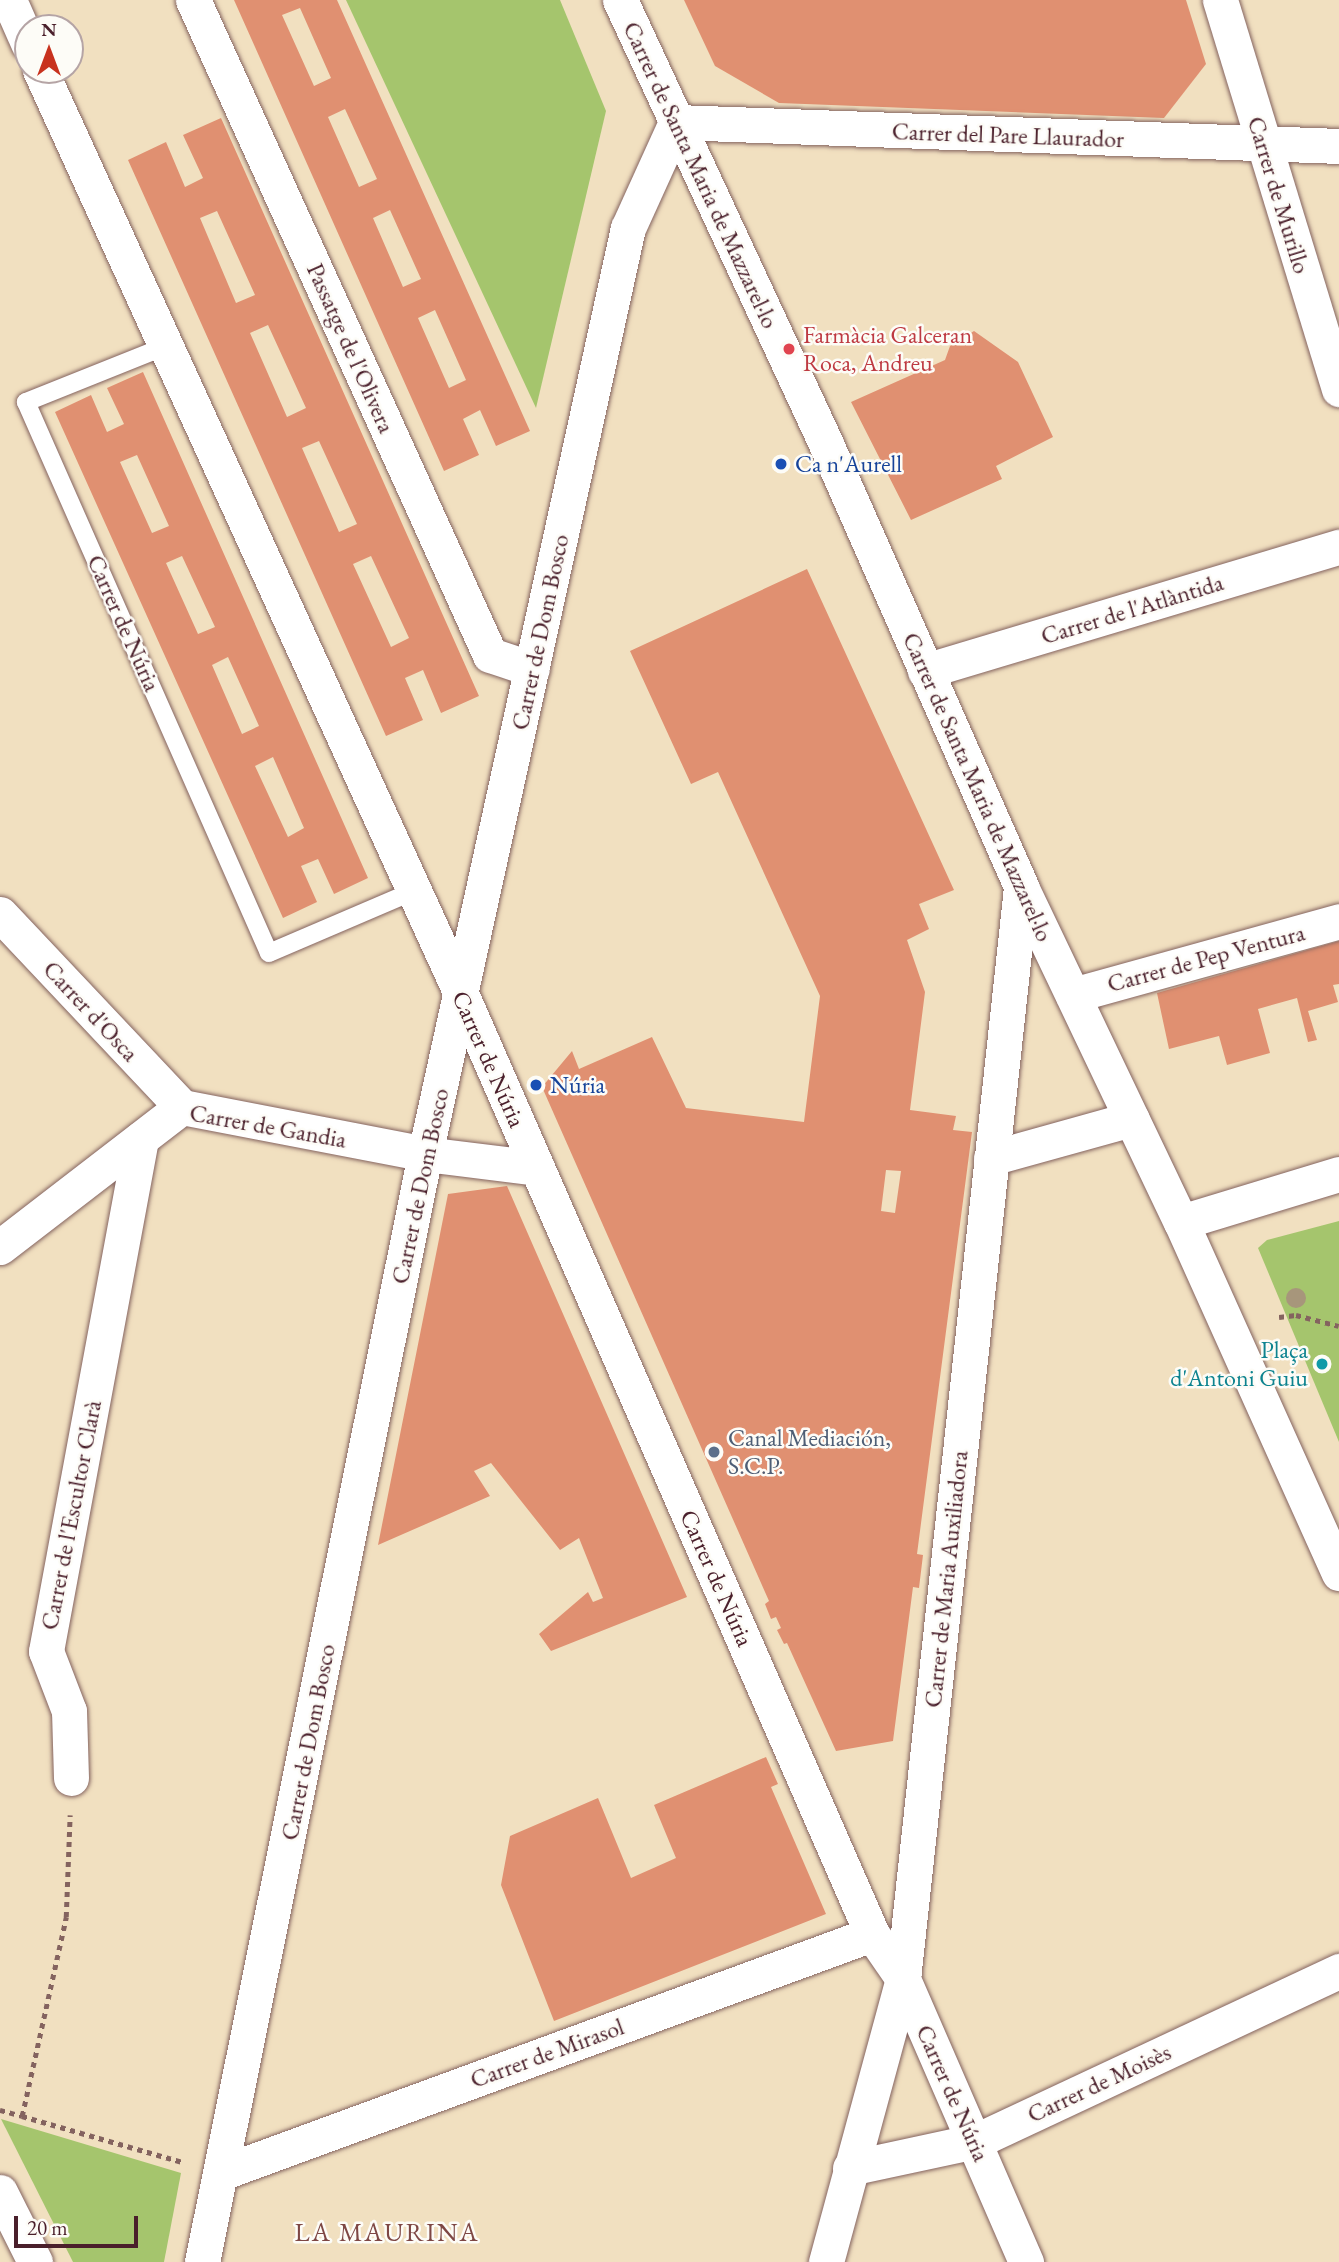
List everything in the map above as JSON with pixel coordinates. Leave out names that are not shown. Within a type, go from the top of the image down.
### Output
[{"type":"street","name":"Passatge de l'Olivera","points":[[193,0],[490,655],[532,669]]},
{"type":"street","name":"Carrer de Santa Maria de Mazzarel·lo","points":[[620,0],[1021,887],[1181,1222],[1339,1573]]},
{"type":"street","name":"Carrer de Murillo","points":[[1220,0],[1262,144],[1336,369]]},
{"type":"street","name":"Carrer de Núria","points":[[46,84],[462,996],[873,1934],[903,1979],[976,2141],[1026,2262]]},
{"type":"street","name":"Carrer de Dom Bosco","points":[[202,2262],[425,1154],[462,996],[628,228],[676,122]]},
{"type":"street","name":"Carrer del Pare Llaurador","points":[[676,122],[1339,146]]},
{"type":"street","name":"Carrer de l'Atlàntida","points":[[925,671],[1339,547]]},
{"type":"street","name":"Carrer de Maria Auxiliadora","points":[[826,2262],[903,1979],[1021,887]]},
{"type":"street","name":"Carrer d'Osca","points":[[0,914],[183,1107]]},
{"type":"street","name":"Carrer de Pep Ventura","points":[[1073,995],[1339,921]]},
{"type":"street","name":"Carrer de Gandia","points":[[0,1247],[183,1107],[425,1154],[537,1168]]},
{"type":"street","points":[[991,1158],[1132,1119]]},
{"type":"street","name":"Carrer de l'Escultor Clarà","points":[[71,1778],[69,1711],[46,1651],[142,1139]]},
{"type":"street","points":[[1181,1222],[1339,1174]]},
{"type":"street","name":"Carrer de Mirasol","points":[[221,2173],[873,1934]]},
{"type":"street","name":"Carrer de Moisès","points":[[850,2168],[976,2141],[1339,1971]]},
{"type":"street","points":[[0,2192],[35,2262]]},
{"type":"lane","name":"Carrer de Núria","points":[[166,346],[26,402],[269,953],[414,891]]},
{"type":"path","points":[[1279,1317],[1296,1315],[1339,1326]]},
{"type":"path","points":[[22,2116],[66,1917],[71,1778]]},
{"type":"path","points":[[0,2110],[221,2173]]},
{"type":"green space","points":[[346,0],[560,0],[606,111],[536,408]]},
{"type":"green space","name":"Plaça d'Antoni Guiu","points":[[1339,1221],[1339,1442],[1258,1248],[1267,1240]]},
{"type":"green space","points":[[1,2119],[181,2173],[164,2262],[73,2262]]},
{"type":"building","points":[[234,0],[337,0],[530,431],[496,446],[480,410],[463,419],[479,455],[444,471]],"holes":[[[300,8],[331,78],[314,86],[282,15]],[[345,109],[377,179],[359,187],[328,117]],[[390,210],[421,279],[403,287],[373,218]],[[435,310],[466,380],[449,388],[418,318]]]},
{"type":"building","points":[[684,0],[1186,0],[1206,64],[1164,118],[779,103],[715,66]]},
{"type":"building","points":[[221,118],[479,696],[441,713],[423,670],[405,678],[423,720],[386,736],[128,160],[166,142],[185,187],[203,178],[183,135]],"holes":[[[217,211],[255,295],[236,303],[200,218]],[[268,325],[306,408],[287,417],[250,333]],[[319,441],[357,524],[339,532],[302,448]],[[371,556],[409,638],[391,647],[353,564]]]},
{"type":"building","points":[[974,331],[1018,362],[1053,437],[996,466],[1002,479],[911,520],[851,402],[945,360],[950,346]]},
{"type":"building","points":[[143,372],[368,878],[334,894],[318,859],[301,866],[317,902],[283,918],[55,412],[91,395],[107,432],[124,424],[107,388]],"holes":[[[137,455],[169,526],[152,533],[120,462]],[[182,556],[215,627],[198,634],[166,563]],[[228,657],[259,726],[242,734],[212,665]],[[273,757],[304,828],[288,837],[255,766]]]},
{"type":"building","points":[[807,569],[954,890],[919,904],[929,929],[907,940],[925,992],[910,1110],[956,1116],[953,1130],[972,1132],[917,1554],[923,1555],[919,1588],[913,1587],[893,1741],[836,1751],[787,1643],[784,1644],[777,1630],[781,1628],[776,1617],[771,1619],[765,1604],[769,1601],[542,1087],[572,1051],[579,1069],[652,1037],[686,1108],[804,1122],[820,996],[718,772],[691,784],[630,651]],"holes":[[[886,1170],[901,1171],[895,1213],[881,1211]]]},
{"type":"building","points":[[1339,941],[1339,984],[1333,985],[1338,1002],[1308,1011],[1317,1040],[1308,1042],[1297,998],[1258,1009],[1270,1053],[1227,1065],[1219,1036],[1169,1049],[1157,993]]},
{"type":"building","points":[[507,1186],[687,1597],[551,1651],[539,1634],[588,1592],[593,1602],[603,1598],[579,1538],[560,1550],[491,1463],[474,1471],[490,1496],[378,1545],[448,1194]]},
{"type":"building","points":[[766,1757],[778,1784],[771,1787],[826,1914],[554,2021],[501,1885],[510,1836],[598,1798],[631,1878],[676,1858],[654,1805]]},
{"type":"place","name":"Farmàcia Galceran Roca, Andreu","points":[[789,349]]},
{"type":"place","name":"Ca n'Aurell","points":[[781,464]]},
{"type":"place","name":"Núria","points":[[536,1085]]},
{"type":"place","name":"Plaça d'Antoni Guiu","points":[[1322,1364]]},
{"type":"place","name":"Canal Mediación, S.C.P.","points":[[714,1452]]},
{"type":"district","name":"LA MAURINA","points":[[387,2233]]}]
